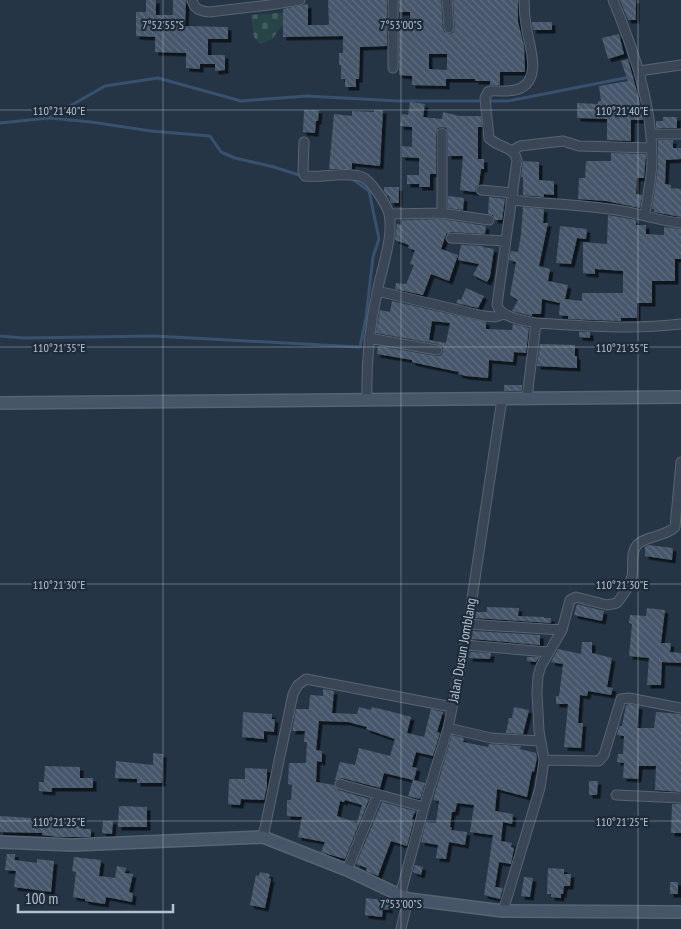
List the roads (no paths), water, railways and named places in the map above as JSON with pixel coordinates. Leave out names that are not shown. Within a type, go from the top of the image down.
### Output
[{"type":"street","points":[[192,0],[196,8],[209,12],[300,0]]},
{"type":"street","points":[[393,0],[393,68]]},
{"type":"street","points":[[448,0],[449,28]]},
{"type":"street","points":[[524,0],[527,32],[532,54],[530,77],[522,87],[507,91],[488,92],[486,102],[489,138],[497,145],[512,151],[517,160],[497,304],[499,310],[504,314],[536,323],[640,328],[681,324]]},
{"type":"street","points":[[612,0],[645,91],[652,148],[651,176],[644,216]]},
{"type":"street","points":[[638,71],[681,65]]},
{"type":"street","points":[[442,133],[442,213]]},
{"type":"street","points":[[651,134],[681,134]]},
{"type":"street","points":[[512,151],[520,146],[563,141],[580,146],[652,148]]},
{"type":"street","points":[[304,142],[303,172],[305,176],[349,175],[363,177],[369,181],[386,206],[389,214],[388,239],[366,355],[367,400]]},
{"type":"street","points":[[481,190],[604,208],[661,221],[681,223]]},
{"type":"street","points":[[389,214],[442,213],[489,220]]},
{"type":"street","points":[[451,238],[506,241]]},
{"type":"street","points":[[377,291],[484,316],[495,317],[504,314]]},
{"type":"street","points":[[528,398],[536,323]]},
{"type":"street","points":[[369,338],[437,350]]},
{"type":"street","points":[[0,403],[681,396]]},
{"type":"street","name":"Jalan Dusun Jomblang","points":[[401,929],[404,898],[424,807],[448,728],[465,645],[502,399]]},
{"type":"street","points":[[503,912],[540,788],[544,760],[540,741],[537,693],[538,676],[541,666],[562,630],[570,600],[573,597],[606,605],[617,603],[632,577],[635,547],[638,543],[670,532],[675,527],[681,462]]},
{"type":"street","points":[[467,624],[562,630]]},
{"type":"street","points":[[465,645],[548,652]]},
{"type":"street","points":[[263,837],[293,694],[302,681],[306,679],[452,707]]},
{"type":"street","points":[[544,760],[599,761],[602,759],[621,699],[629,698],[681,708]]},
{"type":"street","points":[[448,728],[491,738],[540,741]]},
{"type":"street","points":[[340,784],[424,807]]},
{"type":"street","points":[[347,870],[378,794]]},
{"type":"street","points":[[616,795],[681,798]]},
{"type":"street","points":[[0,842],[73,845],[263,837],[347,870],[404,898],[503,912],[681,912]]},
{"type":"waterway","points":[[0,123],[49,118],[105,86],[158,78],[241,101],[307,96],[398,101],[508,101],[635,76]]},
{"type":"waterway","points":[[49,118],[151,131],[210,136],[221,152],[235,158],[274,167],[305,177]]},
{"type":"waterway","points":[[0,336],[23,338],[154,336],[360,347],[366,317],[373,257],[379,239],[369,191],[351,178]]}]
